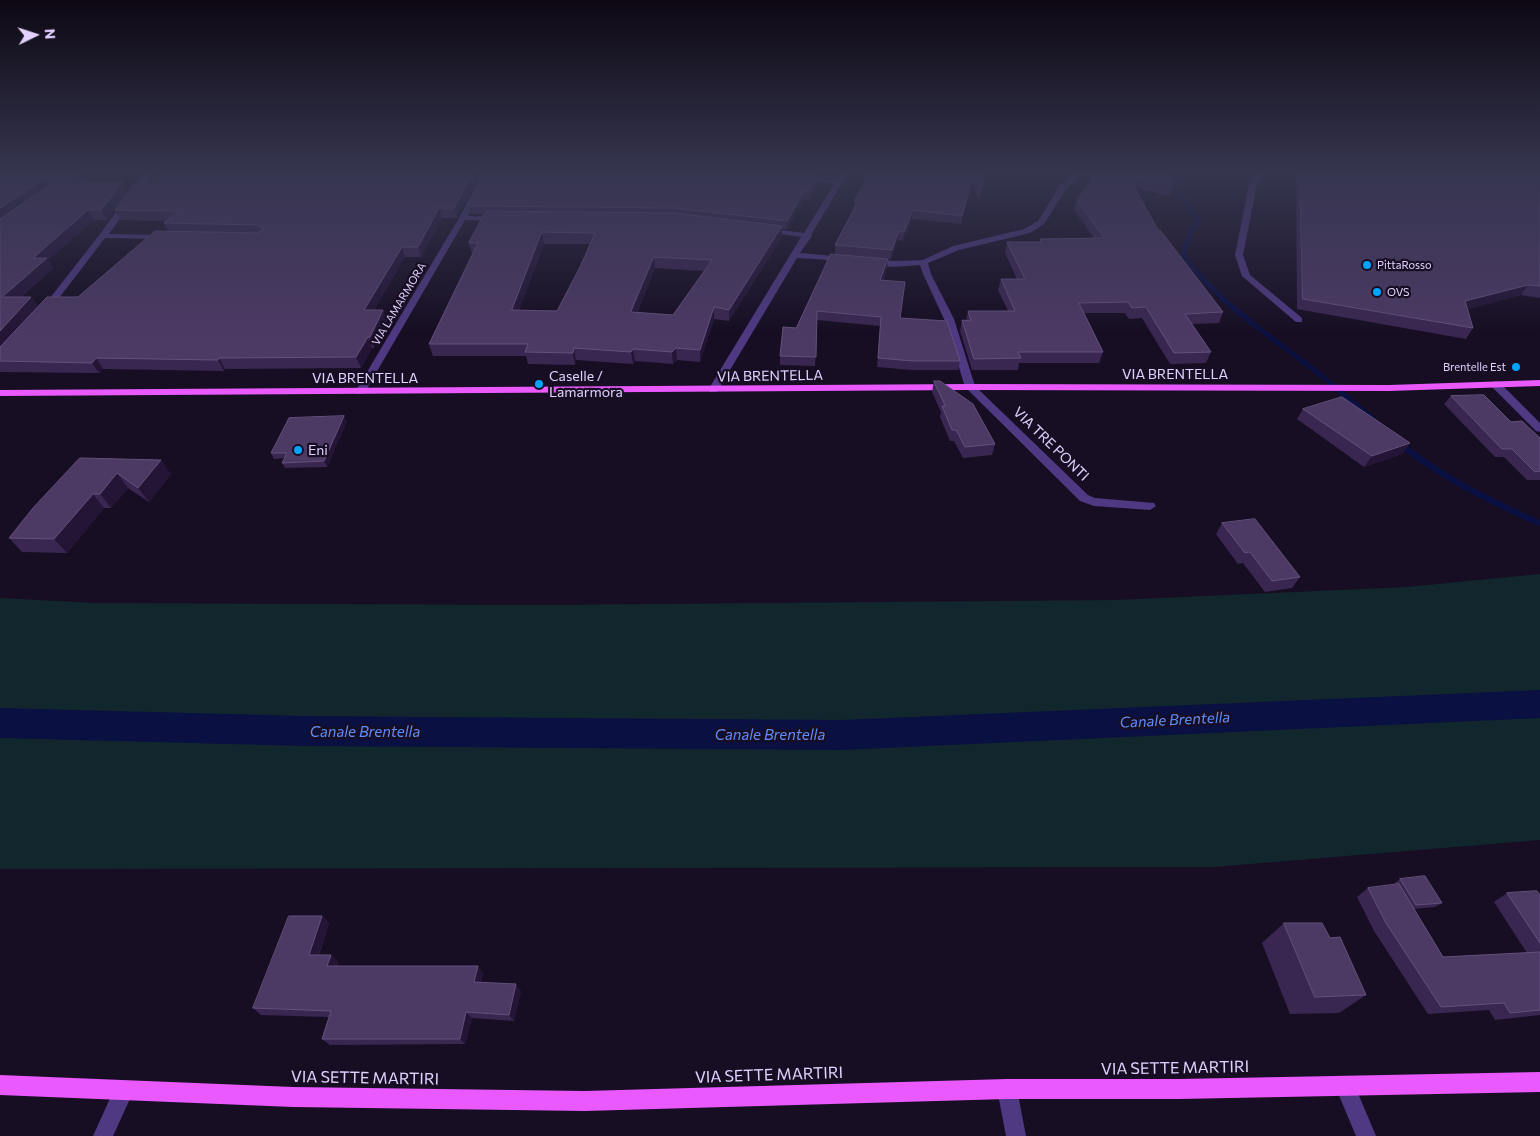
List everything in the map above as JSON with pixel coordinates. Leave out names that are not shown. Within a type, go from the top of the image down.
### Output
[{"type":"main road","name":"VIA BRENTELLA","points":[[0,393],[970,387],[1388,388],[1540,383]]},
{"type":"main road","name":"VIA SETTE MARTIRI","points":[[0,1085],[292,1097],[585,1101],[1007,1089],[1179,1089],[1540,1082]]},
{"type":"street","points":[[38,319],[109,228]]},
{"type":"street","name":"VIA LAMARMORA","points":[[360,392],[457,228]]},
{"type":"street","points":[[712,390],[813,228]]},
{"type":"street","points":[[865,261],[894,264],[924,262],[956,248],[1027,231],[1032,228]]},
{"type":"street","points":[[1244,228],[1239,255],[1246,276],[1299,320]]},
{"type":"street","points":[[760,230],[808,236]]},
{"type":"street","points":[[103,236],[172,238]]},
{"type":"street","points":[[796,254],[856,260]]},
{"type":"street","points":[[924,262],[927,274],[949,319],[970,387]]},
{"type":"street","points":[[1495,384],[1540,429]]},
{"type":"street","name":"VIA TRE PONTI","points":[[970,387],[1084,498],[1094,502],[1150,506]]},
{"type":"street","points":[[1345,1086],[1366,1136]]},
{"type":"street","points":[[1007,1089],[1016,1136]]},
{"type":"street","points":[[103,1136],[124,1090]]},
{"type":"shaded area","points":[[1540,574],[1540,840],[1214,867],[0,869],[0,598],[95,603],[541,605],[1116,600],[1407,587]]},
{"type":"building","points":[[0,228],[67,228],[33,258],[47,258],[2,297],[31,297],[0,331]]},
{"type":"building","points":[[263,228],[428,228],[418,247],[402,247],[364,310],[383,310],[370,337],[368,337],[356,357],[219,358],[218,360],[96,358],[92,363],[0,361],[0,347],[47,297],[78,297],[155,231],[257,233],[262,231]]},
{"type":"building","points":[[477,228],[781,228],[729,310],[714,307],[700,350],[676,348],[672,352],[633,349],[631,352],[574,348],[573,353],[525,352],[528,344],[429,344],[478,243],[469,243]],"holes":[[[542,232],[595,233],[557,311],[512,310]],[[654,257],[712,260],[673,315],[631,312]]]},
{"type":"building","points":[[844,228],[906,228],[904,232],[899,231],[892,250],[835,245]]},
{"type":"building","points":[[1097,228],[1157,228],[1160,230],[1223,312],[1185,314],[1211,352],[1174,353],[1146,307],[1132,308],[1128,302],[1079,303],[1103,352],[1018,352],[1021,358],[974,359],[962,320],[971,321],[968,311],[1015,311],[1001,279],[1025,279],[1007,242],[1041,242],[1040,239],[1104,238]]},
{"type":"building","points":[[1301,228],[1540,228],[1540,286],[1528,285],[1465,301],[1473,328],[1303,299]]},
{"type":"building","points":[[831,254],[888,259],[880,280],[905,282],[900,318],[947,321],[960,361],[913,361],[878,358],[881,317],[817,311],[816,357],[780,356],[783,327],[796,328]]},
{"type":"building","points":[[934,381],[940,381],[973,404],[995,444],[965,447],[956,430],[952,430],[942,406],[945,406]]},
{"type":"building","points":[[1484,395],[1511,422],[1522,421],[1540,438],[1540,471],[1535,472],[1512,449],[1502,449],[1451,396]]},
{"type":"building","points":[[1342,397],[1410,443],[1372,456],[1303,409]]},
{"type":"building","points":[[344,416],[324,461],[282,463],[287,453],[271,453],[289,418]]},
{"type":"building","points":[[80,458],[161,460],[138,488],[117,473],[100,494],[93,494],[54,539],[9,538],[33,508]]},
{"type":"building","points":[[1255,519],[1300,577],[1272,581],[1250,552],[1245,553],[1222,523]]},
{"type":"building","points":[[1425,876],[1442,903],[1416,905],[1400,879]]},
{"type":"building","points":[[1399,884],[1443,957],[1540,952],[1540,1010],[1510,1013],[1504,1003],[1441,1007],[1386,923],[1368,888]]},
{"type":"building","points":[[1537,891],[1540,895],[1540,943],[1507,893]]},
{"type":"building","points":[[289,916],[322,916],[309,955],[331,955],[327,966],[478,966],[474,982],[516,984],[509,1015],[466,1012],[460,1039],[322,1039],[331,1011],[253,1008]]},
{"type":"building","points":[[1284,923],[1322,923],[1330,938],[1340,937],[1366,995],[1315,997]]},
{"type":"waterway","points":[[1193,228],[1183,254],[1191,266],[1225,300],[1316,371],[1373,420]]},
{"type":"waterway","points":[[1398,442],[1448,478],[1540,523]]},
{"type":"waterway","name":"Canale Brentella","points":[[0,723],[305,731],[841,735],[1540,704]]},
{"type":"place","name":"PittaRosso","points":[[1367,265]]},
{"type":"place","name":"OVS","points":[[1377,292]]},
{"type":"place","name":"Brentelle Est","points":[[1516,367]]},
{"type":"place","name":"Caselle / Lamarmora","points":[[539,384]]},
{"type":"place","name":"Eni","points":[[298,450]]}]
